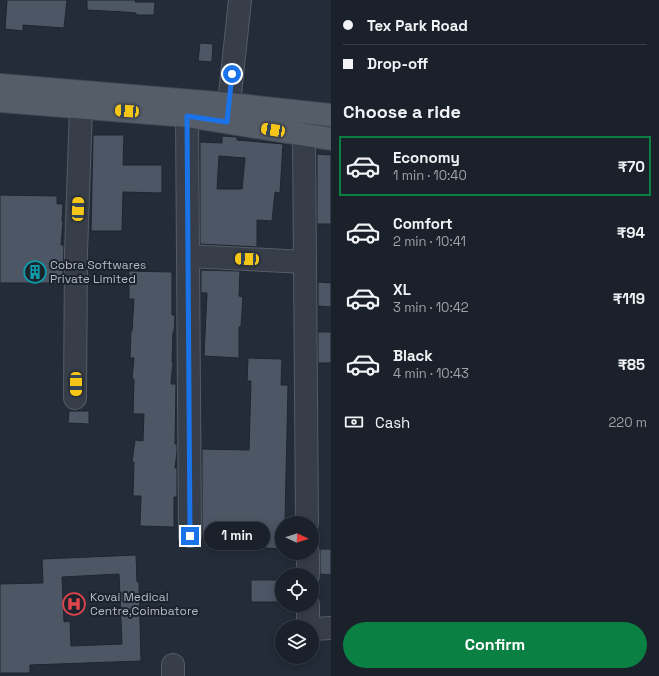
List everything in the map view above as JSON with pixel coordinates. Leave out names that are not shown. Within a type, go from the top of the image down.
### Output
[{"type":"main road","points":[[0,85],[228,113],[304,135],[331,139]]},
{"type":"main road","points":[[0,102],[187,116],[228,113],[331,115]]},
{"type":"street","points":[[228,113],[240,0]]},
{"type":"street","points":[[75,398],[76,253],[81,108]]},
{"type":"street","points":[[187,116],[190,536]]},
{"type":"street","points":[[304,135],[307,516]]},
{"type":"street","points":[[188,256],[305,262]]},
{"type":"street","points":[[319,629],[331,628]]},
{"type":"building","points":[[7,0],[67,0],[64,28],[23,25],[23,31],[5,29]]},
{"type":"building","points":[[87,0],[136,0],[135,2],[155,2],[154,15],[136,15],[136,13],[87,10]]},
{"type":"building","points":[[200,43],[213,44],[212,62],[198,61]]},
{"type":"building","points":[[93,135],[124,135],[123,165],[162,165],[162,193],[123,192],[122,231],[91,231]]},
{"type":"building","points":[[222,136],[237,137],[237,140],[283,144],[280,193],[275,192],[272,221],[257,220],[257,247],[200,244],[200,142],[222,143]],"holes":[[[219,156],[245,158],[242,189],[217,189]]]},
{"type":"building","points":[[317,154],[331,155],[331,224],[317,224]]},
{"type":"building","points":[[0,195],[57,196],[57,204],[63,204],[61,245],[64,245],[63,283],[0,283]]},
{"type":"building","points":[[201,270],[240,271],[239,296],[243,297],[241,327],[239,327],[239,358],[204,356],[207,293],[201,293]]},
{"type":"building","points":[[129,271],[172,272],[172,315],[175,315],[171,384],[176,384],[175,444],[177,444],[175,468],[177,468],[177,497],[174,497],[174,527],[140,526],[141,496],[133,496],[134,462],[132,462],[135,440],[143,441],[144,414],[133,414],[134,379],[132,379],[134,358],[130,358],[134,299],[129,299]]},
{"type":"building","points":[[318,282],[331,283],[331,307],[318,306]]},
{"type":"building","points":[[318,332],[331,332],[331,363],[318,363]]},
{"type":"building","points":[[248,358],[282,359],[281,385],[288,385],[285,516],[275,516],[275,549],[250,547],[251,530],[224,530],[224,536],[202,536],[202,449],[249,450],[251,381],[247,381]]},
{"type":"building","points":[[69,411],[89,411],[89,424],[68,423]]},
{"type":"building","points":[[320,549],[331,549],[331,575],[320,574]]},
{"type":"building","points":[[136,555],[137,582],[139,582],[141,661],[30,665],[30,673],[0,673],[0,584],[43,583],[42,559]],"holes":[[[119,574],[122,644],[71,646],[70,621],[64,622],[62,577]]]},
{"type":"building","points":[[251,580],[275,580],[275,602],[251,602]]},
{"type":"place","name":"Cobra Softwares Private Limited","points":[[35,272]]},
{"type":"place","name":"Kovai Medical Centre,Coimbatore","points":[[74,604]]},
{"type":"route","points":[[190,536],[187,116],[227,122],[232,74]]}]
